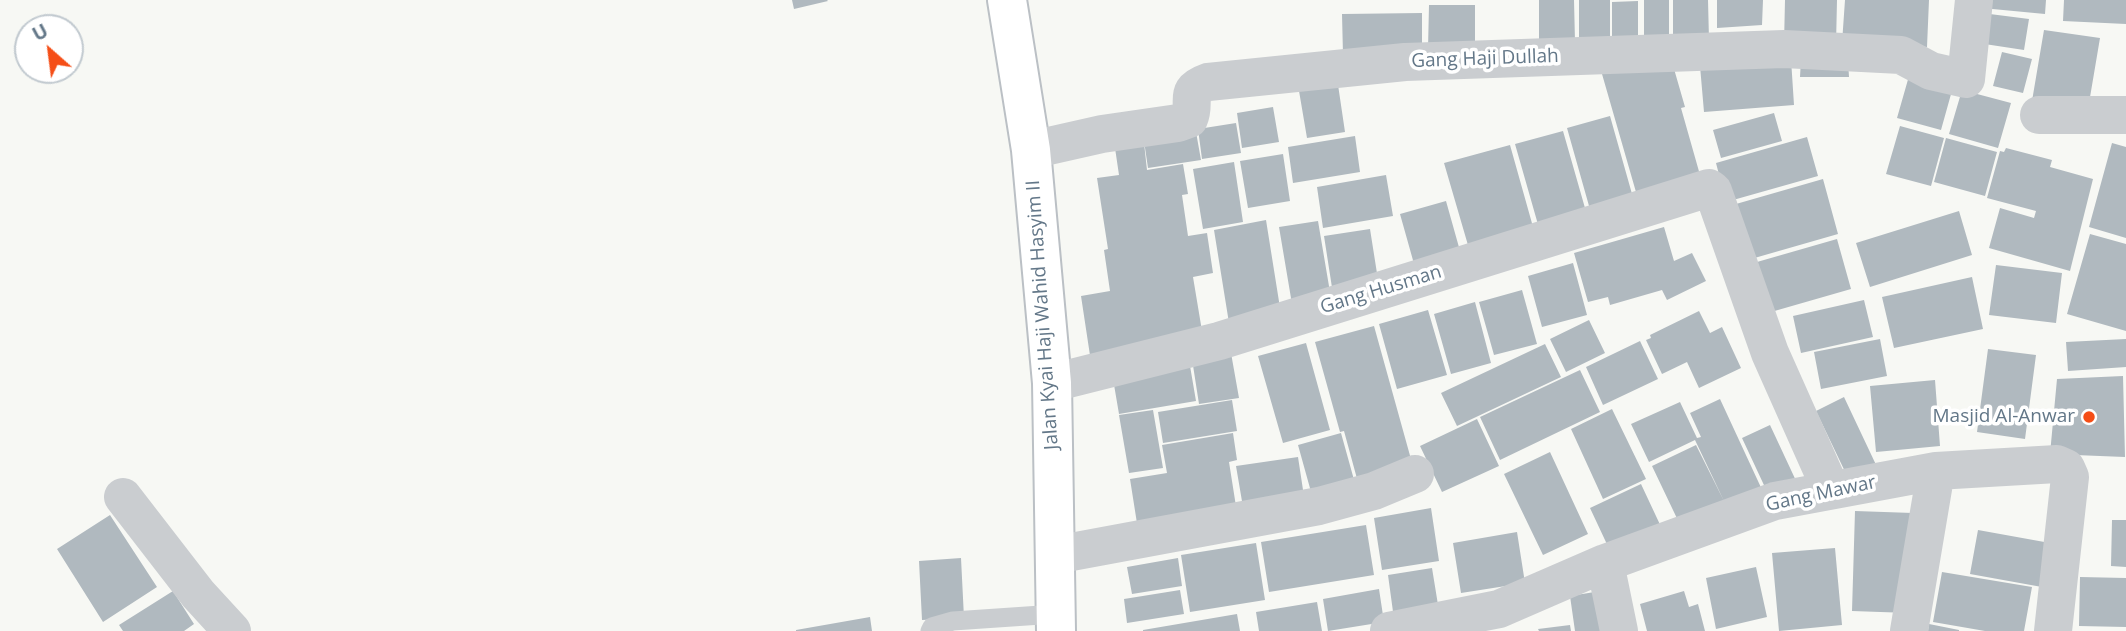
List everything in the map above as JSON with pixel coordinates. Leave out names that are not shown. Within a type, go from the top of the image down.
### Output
[{"type":"street","name":"Jalan Kyai Haji Wahid Hasyim II","points":[[1007,0],[1031,150],[1052,383],[1056,623]]},
{"type":"street","name":"Gang Haji Dullah","points":[[1031,150],[1102,134],[1178,123],[1189,118],[1194,89],[1208,82],[1405,62],[1784,50],[1900,55],[1931,71],[1966,79],[1975,0]]},
{"type":"street","points":[[2039,115],[2126,116]]},
{"type":"street","name":"Gang Husman","points":[[1052,383],[1219,341],[1708,188],[1713,191],[1770,353],[1831,491]]},
{"type":"street","name":"Gang Mawar","points":[[1389,631],[1499,620],[1605,563],[1775,501],[1936,471],[2057,464],[2066,468],[2070,478],[2053,631]]},
{"type":"street","points":[[1909,631],[1936,471]]},
{"type":"street","points":[[1055,555],[1319,506],[1374,491],[1415,474]]},
{"type":"street","points":[[123,496],[198,594],[232,631]]},
{"type":"street","points":[[1605,563],[1619,631]]},
{"type":"lane","points":[[930,631],[932,627],[954,621],[1056,623]]},
{"type":"building","points":[[792,0],[827,0],[828,1],[794,9]]},
{"type":"building","points":[[1539,0],[1574,0],[1575,42],[1539,42]]},
{"type":"building","points":[[1579,0],[1610,0],[1610,44],[1579,44]]},
{"type":"building","points":[[1644,0],[1669,0],[1669,42],[1644,42]]},
{"type":"building","points":[[1673,0],[1708,0],[1709,40],[1673,41]]},
{"type":"building","points":[[1717,0],[1763,0],[1762,25],[1717,28]]},
{"type":"building","points":[[1785,0],[1837,0],[1836,45],[1784,44]]},
{"type":"building","points":[[1845,0],[1929,0],[1927,47],[1842,43]]},
{"type":"building","points":[[1983,0],[2046,0],[2045,14],[1982,8]]},
{"type":"building","points":[[2064,0],[2126,0],[2126,24],[2063,21]]},
{"type":"building","points":[[1638,1],[1638,47],[1612,48],[1612,2]]},
{"type":"building","points":[[1429,5],[1475,5],[1475,48],[1428,49]]},
{"type":"building","points":[[1422,13],[1422,55],[1343,55],[1342,14]]},
{"type":"building","points":[[1982,13],[2029,19],[2024,50],[1978,43]]},
{"type":"building","points":[[2044,30],[2100,38],[2088,109],[2032,101]]},
{"type":"building","points":[[2002,52],[2032,59],[2023,93],[1993,86]]},
{"type":"building","points":[[1670,55],[1685,107],[1681,108],[1702,182],[1638,199],[1602,74]]},
{"type":"building","points":[[1791,59],[1794,105],[1704,112],[1700,66]]},
{"type":"building","points":[[1801,59],[1848,61],[1849,77],[1800,77]]},
{"type":"building","points":[[1909,76],[1953,87],[1941,130],[1897,118]]},
{"type":"building","points":[[1337,78],[1345,132],[1307,138],[1298,85]]},
{"type":"building","points":[[1962,90],[2011,103],[1998,148],[1949,134]]},
{"type":"building","points":[[1273,107],[1279,142],[1242,148],[1237,113]]},
{"type":"building","points":[[1774,113],[1782,141],[1721,158],[1713,130]]},
{"type":"building","points":[[1610,116],[1634,201],[1591,213],[1567,128]]},
{"type":"building","points":[[1236,123],[1241,153],[1202,159],[1198,129]]},
{"type":"building","points":[[1900,126],[1944,138],[1931,186],[1886,174]]},
{"type":"building","points":[[1563,131],[1587,215],[1539,228],[1515,144]]},
{"type":"building","points":[[1196,132],[1201,160],[1148,168],[1144,141]]},
{"type":"building","points":[[1355,136],[1360,172],[1293,183],[1288,147]]},
{"type":"building","points":[[1807,137],[1818,176],[1726,202],[1716,163]]},
{"type":"building","points":[[1946,138],[1997,152],[1985,196],[1934,182]]},
{"type":"building","points":[[1144,143],[1147,170],[1183,164],[1188,194],[1182,195],[1188,236],[1207,233],[1213,273],[1193,277],[1204,343],[1091,362],[1081,296],[1110,291],[1104,250],[1108,249],[1097,178],[1119,175],[1115,148]]},
{"type":"building","points":[[2112,143],[2126,147],[2126,238],[2089,227]]},
{"type":"building","points":[[1510,145],[1535,234],[1470,252],[1444,163]]},
{"type":"building","points":[[2006,148],[2052,160],[2050,167],[2093,179],[2070,271],[1989,248],[2000,208],[2034,218],[2036,211],[1987,198],[2000,151],[2004,152]]},
{"type":"building","points":[[1283,154],[1290,201],[1248,208],[1240,161]]},
{"type":"building","points":[[1234,162],[1243,222],[1203,229],[1193,169]]},
{"type":"building","points":[[1386,175],[1393,216],[1323,228],[1317,187]]},
{"type":"building","points":[[1823,179],[1838,234],[1751,259],[1736,204]]},
{"type":"building","points":[[1446,201],[1462,258],[1416,271],[1400,214]]},
{"type":"building","points":[[1959,211],[1972,255],[1870,287],[1856,243]]},
{"type":"building","points":[[1266,220],[1281,314],[1229,323],[1214,230]]},
{"type":"building","points":[[1318,221],[1331,298],[1292,304],[1279,227]]},
{"type":"building","points":[[1664,227],[1674,261],[1692,253],[1706,281],[1667,300],[1662,290],[1610,305],[1608,297],[1588,302],[1574,253]]},
{"type":"building","points":[[1370,229],[1379,286],[1333,294],[1324,236]]},
{"type":"building","points":[[2090,234],[2126,244],[2126,331],[2067,314]]},
{"type":"building","points":[[1837,239],[1851,289],[1771,312],[1757,262]]},
{"type":"building","points":[[1573,263],[1587,315],[1542,327],[1528,276]]},
{"type":"building","points":[[1996,265],[2062,273],[2056,323],[1989,315]]},
{"type":"building","points":[[1972,277],[1983,329],[1894,348],[1882,297]]},
{"type":"building","points":[[1522,290],[1537,344],[1494,355],[1479,302]]},
{"type":"building","points":[[1864,300],[1873,337],[1801,353],[1793,316]]},
{"type":"building","points":[[1475,302],[1491,363],[1451,374],[1434,314]]},
{"type":"building","points":[[1428,310],[1447,375],[1397,389],[1379,324]]},
{"type":"building","points":[[1699,311],[1710,333],[1722,327],[1741,368],[1699,388],[1687,362],[1662,374],[1646,340],[1651,338],[1650,335]]},
{"type":"building","points":[[1589,320],[1605,353],[1566,372],[1550,339]]},
{"type":"building","points":[[1374,326],[1414,470],[1359,486],[1344,431],[1340,432],[1315,342]]},
{"type":"building","points":[[1880,339],[1887,376],[1821,389],[1814,352]]},
{"type":"building","points":[[2126,339],[2126,367],[2068,371],[2066,342]]},
{"type":"building","points":[[1640,341],[1658,379],[1603,405],[1586,367]]},
{"type":"building","points":[[1306,343],[1330,430],[1283,443],[1258,356]]},
{"type":"building","points":[[1545,344],[1561,377],[1457,426],[1441,393]]},
{"type":"building","points":[[1988,349],[2036,355],[2025,439],[1977,432]]},
{"type":"building","points":[[1231,353],[1239,398],[1199,404],[1192,359]]},
{"type":"building","points":[[1189,360],[1196,401],[1119,414],[1112,373]]},
{"type":"building","points":[[1580,370],[1600,412],[1500,460],[1480,417]]},
{"type":"building","name":"Masjid Al-Anwar","points":[[2123,376],[2125,457],[2050,454],[2057,379]]},
{"type":"building","points":[[1935,380],[1940,446],[1876,452],[1870,386]]},
{"type":"building","points":[[1844,397],[1878,469],[1850,482],[1816,411]]},
{"type":"building","points":[[1720,399],[1764,494],[1683,531],[1652,466],[1696,445],[1724,501],[1695,440],[1649,462],[1631,424],[1680,402],[1697,438],[1701,437],[1690,413]]},
{"type":"building","points":[[1232,400],[1237,431],[1163,443],[1158,412]]},
{"type":"building","points":[[1612,409],[1646,479],[1603,499],[1571,429]]},
{"type":"building","points":[[1153,410],[1163,468],[1129,473],[1119,415]]},
{"type":"building","points":[[1477,419],[1499,466],[1442,492],[1420,446]]},
{"type":"building","points":[[1770,425],[1798,485],[1770,498],[1742,438]]},
{"type":"building","points":[[1233,433],[1237,460],[1229,462],[1238,519],[1139,536],[1130,479],[1167,473],[1162,445]]},
{"type":"building","points":[[1341,433],[1356,487],[1313,499],[1298,445]]},
{"type":"building","points":[[1550,452],[1588,534],[1543,555],[1504,474]]},
{"type":"building","points":[[1298,457],[1305,503],[1244,513],[1236,466]]},
{"type":"building","points":[[1641,484],[1663,531],[1612,555],[1590,508]]},
{"type":"building","points":[[1431,508],[1439,561],[1382,570],[1374,518]]},
{"type":"building","points":[[1855,511],[1913,513],[1909,613],[1852,611]]},
{"type":"building","points":[[110,515],[157,587],[103,622],[57,549]]},
{"type":"building","points":[[2112,520],[2126,520],[2126,567],[2111,566]]},
{"type":"building","points":[[1366,525],[1374,575],[1269,592],[1261,542]]},
{"type":"building","points":[[1978,530],[2061,545],[2053,589],[1970,574]]},
{"type":"building","points":[[1517,532],[1525,583],[1461,593],[1453,543]]},
{"type":"building","points":[[1256,543],[1265,600],[1190,612],[1181,555]]},
{"type":"building","points":[[1835,548],[1842,625],[1779,631],[1772,553]]},
{"type":"building","points":[[961,558],[964,618],[922,620],[919,561]]},
{"type":"building","points":[[1178,558],[1182,586],[1132,594],[1127,567]]},
{"type":"building","points":[[1756,567],[1767,617],[1716,629],[1706,578]]},
{"type":"building","points":[[1432,568],[1439,611],[1394,619],[1388,575]]},
{"type":"building","points":[[1942,572],[2032,587],[2024,631],[1985,631],[1933,622]]},
{"type":"building","points":[[2080,577],[2126,578],[2126,627],[2079,626]]},
{"type":"building","points":[[1379,589],[1384,622],[1328,631],[1323,599]]},
{"type":"building","points":[[1180,590],[1184,614],[1127,623],[1124,599]]},
{"type":"building","points":[[1607,590],[1614,631],[1575,631],[1570,596]]},
{"type":"building","points":[[173,591],[194,624],[184,631],[123,631],[119,625]]},
{"type":"building","points":[[1684,591],[1689,607],[1698,604],[1705,631],[1647,631],[1640,604]]},
{"type":"building","points":[[1317,602],[1322,631],[1259,631],[1256,612]]},
{"type":"building","points":[[1237,614],[1240,631],[1143,631],[1143,630]]},
{"type":"building","points":[[870,617],[872,631],[796,631],[796,630]]},
{"type":"building","points":[[1929,624],[1959,630],[1959,631],[1928,631]]},
{"type":"building","points":[[1570,625],[1571,631],[1538,629]]},
{"type":"place","name":"Masjid Al-Anwar","points":[[2089,417]]}]
